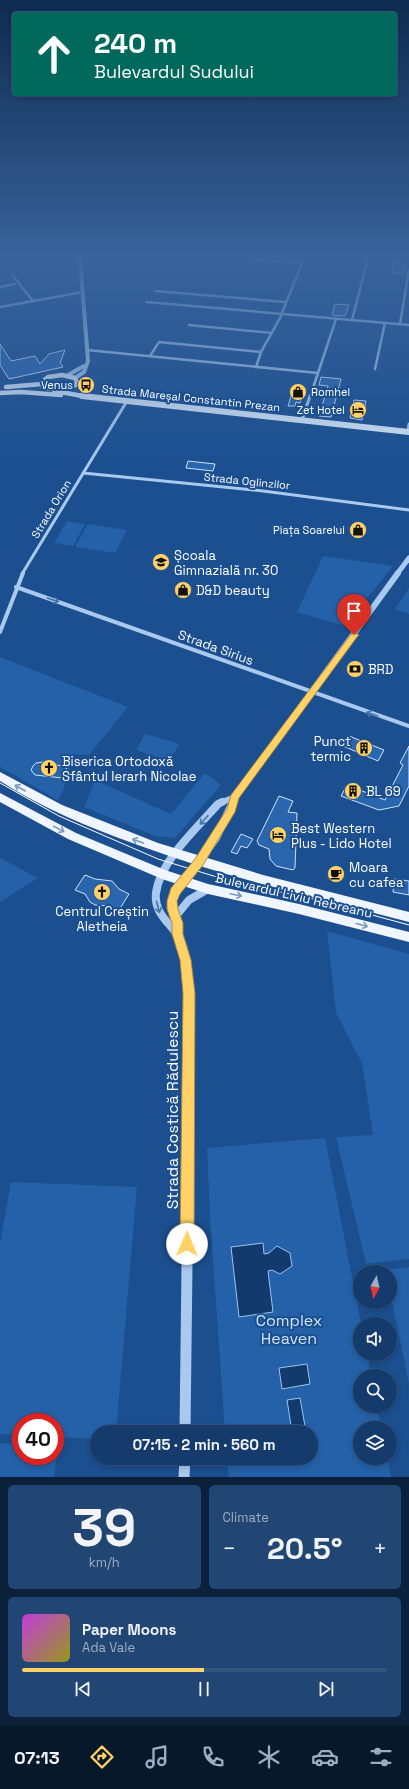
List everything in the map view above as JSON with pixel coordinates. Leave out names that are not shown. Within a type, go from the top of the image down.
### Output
[{"type":"main road","points":[[3,387],[55,375],[68,375],[75,378],[77,382],[72,388],[55,391]]},
{"type":"main road","points":[[3,387],[42,384],[46,378]]},
{"type":"main road","name":"Strada Mareșal Constantin Prezan","points":[[42,384],[46,389],[88,397],[408,432]]},
{"type":"main road","name":"Strada Mareșal Constantin Prezan","points":[[72,388],[88,397]]},
{"type":"main road","points":[[0,393],[21,392],[88,397]]},
{"type":"main road","name":"Bulevardul Liviu Rebreanu","points":[[0,776],[46,803],[77,818],[175,854],[199,862],[409,917]]},
{"type":"main road","name":"Bulevardul Liviu Rebreanu","points":[[0,797],[72,836],[162,874],[185,882],[208,889],[299,908],[409,937]]},
{"type":"street","points":[[75,378],[84,372],[88,361],[85,327]]},
{"type":"street","points":[[200,327],[272,333]]},
{"type":"street","points":[[256,367],[261,352],[275,327]]},
{"type":"street","points":[[302,420],[333,327]]},
{"type":"street","points":[[375,369],[384,327]]},
{"type":"street","points":[[150,356],[157,343],[160,342],[261,352]]},
{"type":"street","points":[[87,350],[318,373]]},
{"type":"street","points":[[68,375],[78,370],[88,361]]},
{"type":"street","name":"Strada Orion","points":[[0,632],[16,587],[127,401]]},
{"type":"street","points":[[408,432],[409,424]]},
{"type":"street","name":"Strada Oglinzilor","points":[[83,473],[372,504],[409,510]]},
{"type":"street","name":"Strada Costică Rădulescu","points":[[185,1425],[190,1007],[186,960],[177,934],[178,923],[175,917],[172,901],[175,892],[185,882],[199,862],[231,809],[235,797],[409,558]]},
{"type":"street","name":"Strada Sirius","points":[[16,587],[312,693],[409,726]]},
{"type":"street","name":"Strada Costică Rădulescu","points":[[177,934],[167,924],[156,902],[158,885],[162,874],[175,854],[218,804],[235,797]]},
{"type":"street","points":[[175,917],[182,904],[193,895],[208,889]]},
{"type":"street","points":[[184,1477],[185,1465]]},
{"type":"green space","points":[[67,521],[85,524],[73,546],[54,543]]},
{"type":"green space","points":[[88,524],[127,530],[115,553],[75,547]]},
{"type":"green space","points":[[323,556],[393,566],[345,626],[297,612]]},
{"type":"green space","points":[[409,588],[409,614],[395,609]]},
{"type":"green space","points":[[0,657],[128,707],[89,755],[74,754],[64,788],[58,800],[0,767]]},
{"type":"green space","points":[[145,734],[180,744],[168,761],[136,750]]},
{"type":"green space","points":[[205,773],[221,785],[175,838],[155,836],[84,807],[95,780],[171,814]]},
{"type":"green space","points":[[0,858],[38,878],[0,902]]},
{"type":"green space","points":[[327,931],[409,954],[409,1259],[366,1264],[336,1137],[373,1135],[362,1063],[336,1013]]},
{"type":"green space","name":"Complex Heaven","points":[[325,1138],[353,1283],[353,1309],[358,1309],[360,1317],[353,1317],[353,1361],[368,1361],[370,1369],[353,1369],[353,1413],[378,1413],[380,1421],[353,1421],[353,1465],[388,1465],[391,1477],[229,1477],[228,1465],[318,1465],[318,1425],[225,1425],[210,1216],[207,1148]]},
{"type":"green space","points":[[11,1182],[137,1187],[117,1425],[90,1425],[90,1439],[64,1437],[64,1413],[12,1413],[12,1435],[0,1434],[0,1244]]},
{"type":"green space","points":[[409,1267],[409,1384],[397,1326],[397,1317],[395,1317],[394,1309],[397,1309],[397,1268]]},
{"type":"green space","points":[[0,1443],[12,1444],[12,1465],[56,1465],[54,1477],[0,1477]]},
{"type":"shaded area","points":[[263,1243],[264,1254],[269,1253],[277,1246],[290,1253],[292,1266],[280,1274],[272,1270],[268,1271],[273,1312],[239,1317],[231,1247]]},
{"type":"shaded area","points":[[307,1364],[310,1384],[282,1389],[279,1368]]},
{"type":"shaded area","points":[[300,1398],[305,1425],[291,1425],[287,1400]]},
{"type":"building","points":[[0,344],[11,361],[35,356],[40,364],[49,354],[65,350],[60,363],[63,367],[9,379],[0,365]]},
{"type":"building","points":[[321,377],[341,379],[331,417],[319,416],[328,386],[319,385]]},
{"type":"building","name":"Romhel","points":[[294,386],[305,387],[300,403],[296,402],[295,406],[288,406]]},
{"type":"building","name":"Zet Hotel","points":[[354,400],[366,401],[362,420],[350,418]]},
{"type":"building","points":[[188,461],[215,464],[213,471],[186,468]]},
{"type":"building","name":"Punct termic","points":[[349,736],[384,750],[378,761],[343,746]]},
{"type":"building","name":"BL 69","points":[[409,746],[409,786],[399,806],[379,810],[341,796],[347,785],[385,800],[403,765],[400,763]]},
{"type":"building","name":"Biserica Ortodoxă Sfântul Ierarh Nicolae","points":[[43,762],[67,767],[63,778],[35,775],[31,770],[33,766],[36,763]]},
{"type":"building","name":"Best Western Plus - Lido Hotel","points":[[279,796],[293,801],[288,812],[297,813],[295,868],[293,870],[276,866],[270,859],[269,849],[259,845],[257,841]]},
{"type":"building","points":[[241,834],[253,839],[247,848],[241,846],[237,854],[231,852]]},
{"type":"building","name":"Centrul Creștin Aletheia","points":[[85,875],[95,879],[112,881],[119,889],[129,894],[119,910],[110,906],[95,905],[90,902],[85,894],[75,890]]},
{"type":"building","points":[[394,879],[409,881],[409,895],[393,892]]},
{"type":"tram line","points":[[0,783],[59,816],[158,859],[230,881],[313,899],[409,925]]},
{"type":"place","name":"Venus","points":[[86,385]]},
{"type":"place","name":"Romhel","points":[[298,392]]},
{"type":"place","name":"Zet Hotel","points":[[358,410]]},
{"type":"place","name":"Piața Soarelui","points":[[358,530]]},
{"type":"place","name":"Școala Gimnazială nr. 30","points":[[161,562]]},
{"type":"place","name":"D&D beauty","points":[[183,590]]},
{"type":"place","name":"BRD","points":[[355,669]]},
{"type":"place","name":"Punct termic","points":[[364,748]]},
{"type":"place","name":"Biserica Ortodoxă Sfântul Ierarh Nicolae","points":[[49,768]]},
{"type":"place","name":"BL 69","points":[[353,791]]},
{"type":"place","name":"Best Western Plus - Lido Hotel","points":[[278,835]]},
{"type":"place","name":"Moara cu cafea","points":[[336,874]]},
{"type":"place","name":"Centrul Creștin Aletheia","points":[[102,892]]},
{"type":"route","points":[[187,1244],[190,1007],[186,960],[183,946],[177,934],[178,923],[172,909],[172,901],[175,892],[185,882],[199,862],[231,809],[235,797],[354,635]]}]
